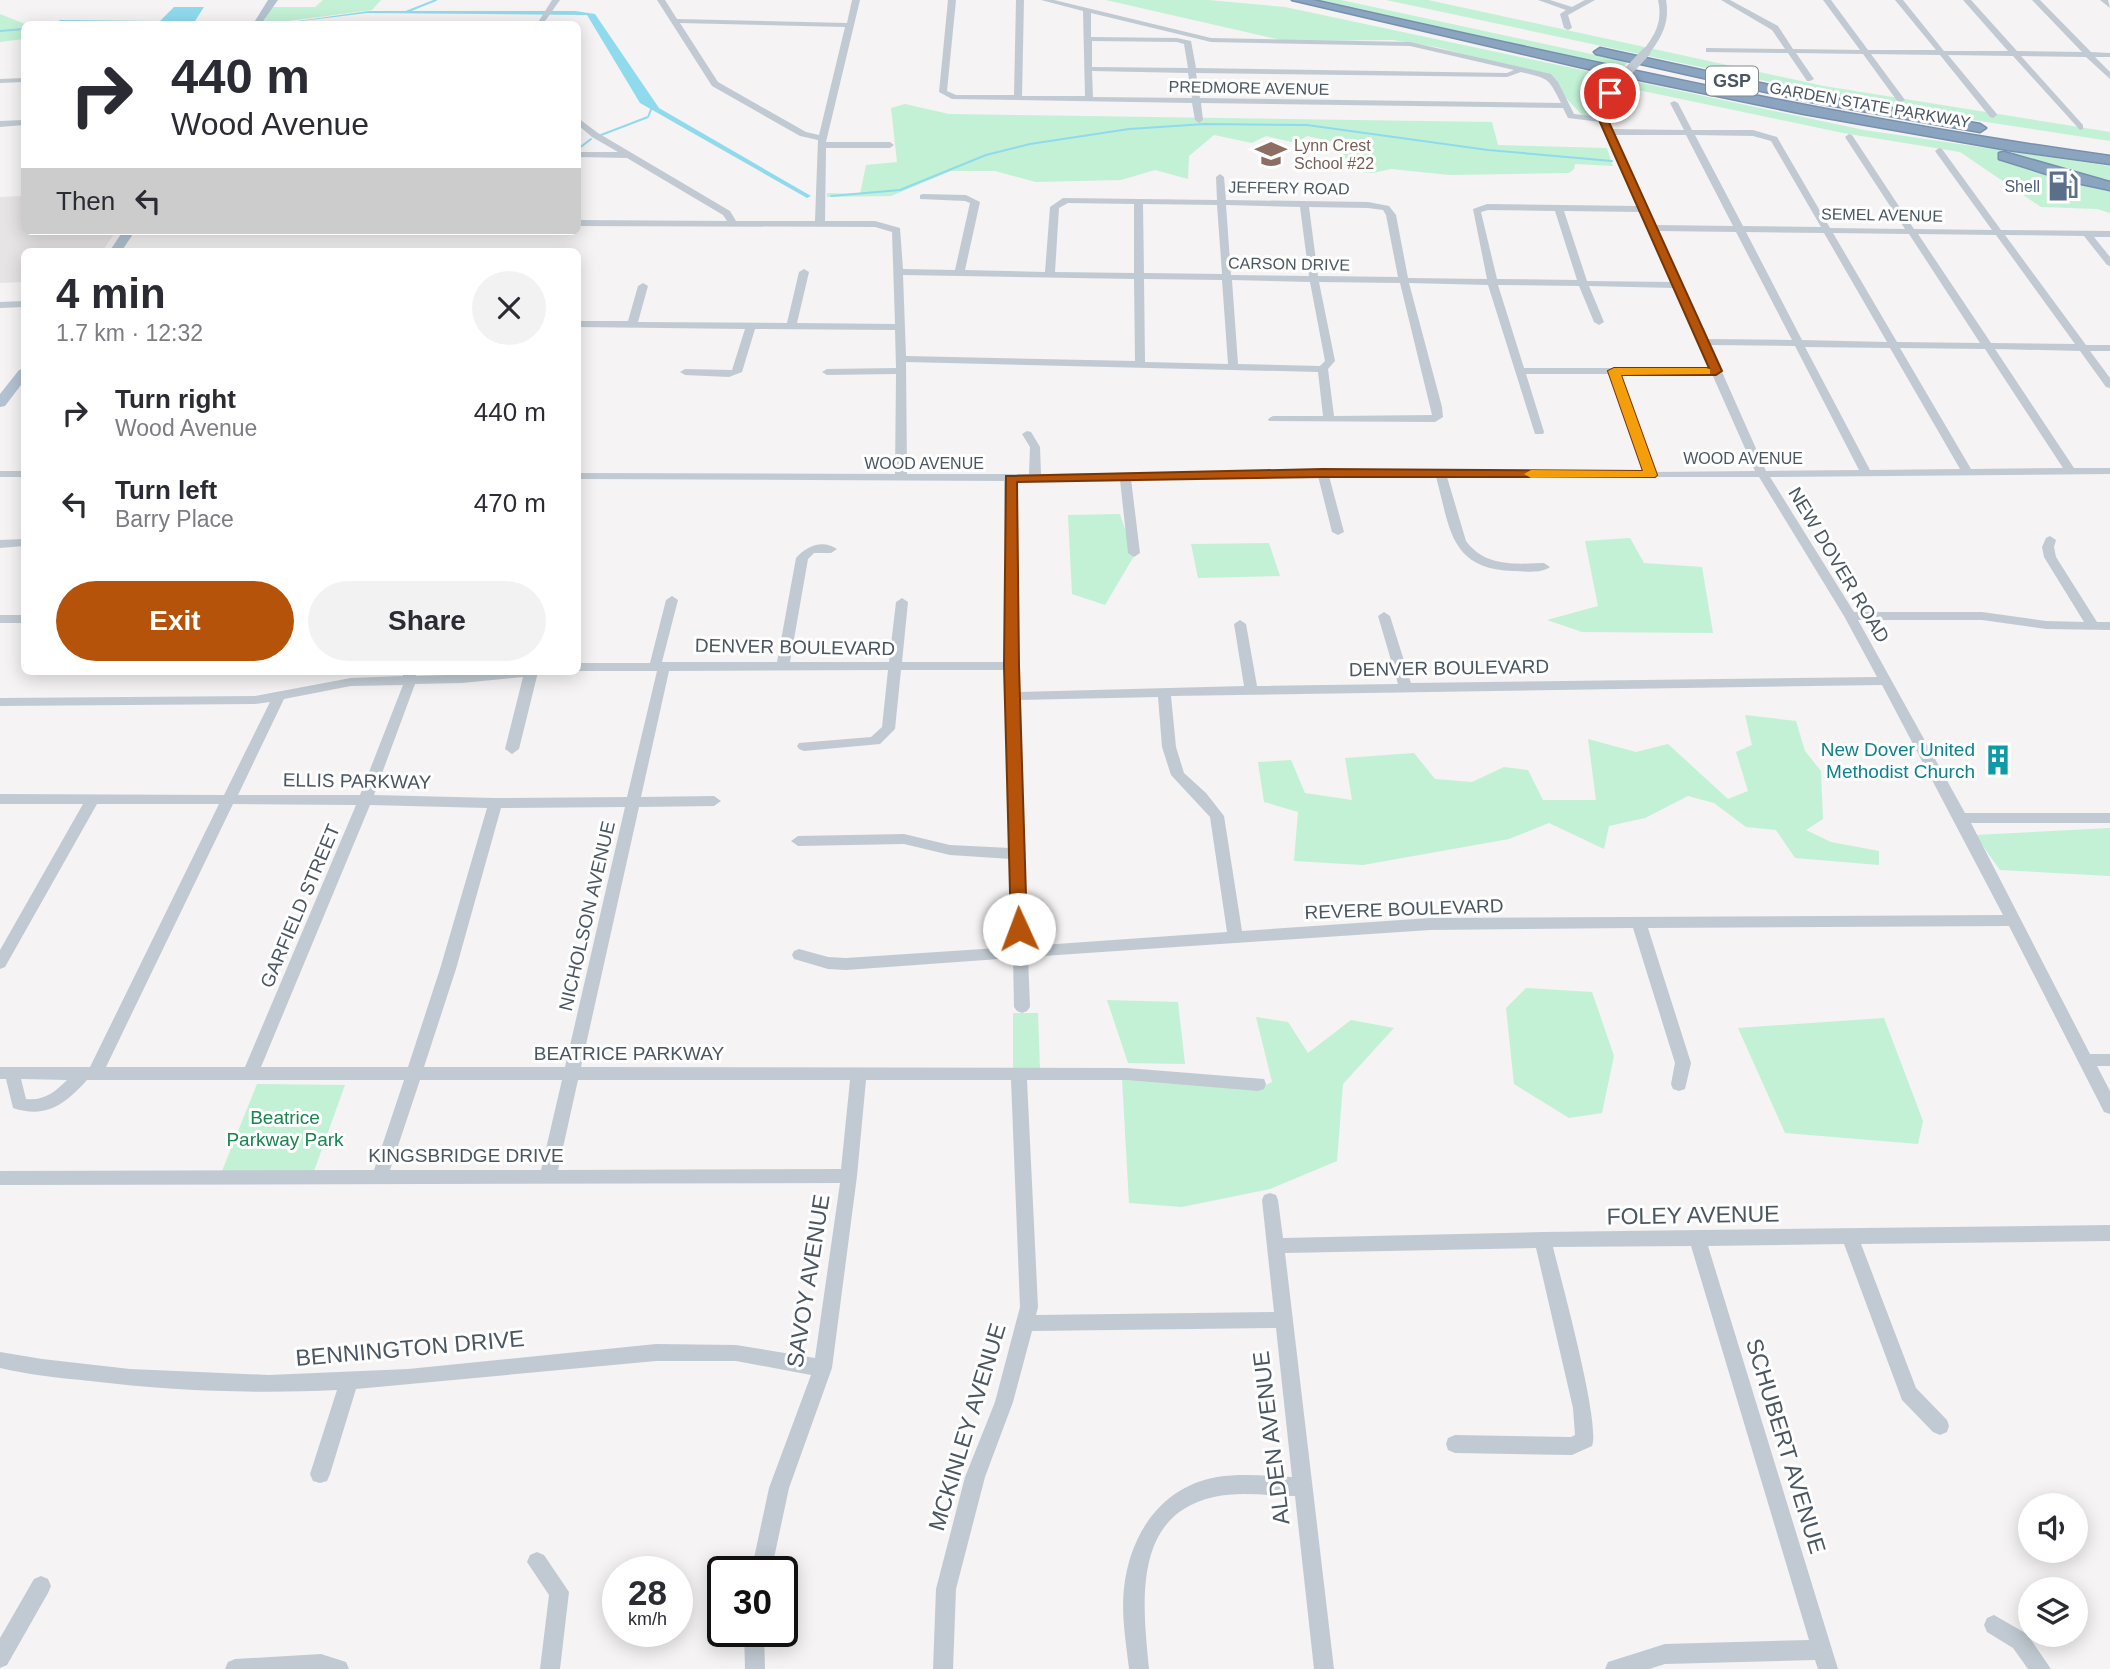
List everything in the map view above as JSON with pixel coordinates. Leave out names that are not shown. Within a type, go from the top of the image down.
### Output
[{"type":"highway","name":"GARDEN STATE PARKWAY","points":[[1298,0],[1734,97],[1914,132],[2110,160]]},
{"type":"highway","points":[[1356,0],[1450,20]]},
{"type":"highway","name":"GARDEN STATE PARKWAY","points":[[1581,48],[1807,97],[2006,133],[2110,148]]},
{"type":"highway","points":[[1914,132],[2110,186]]},
{"type":"main road","points":[[259,21],[273,0]]},
{"type":"main road","points":[[0,403],[21,377]]},
{"type":"street","points":[[542,21],[556,0]]},
{"type":"street","points":[[661,0],[715,84],[803,134],[822,141],[890,145]]},
{"type":"street","points":[[820,224],[822,141],[856,0]]},
{"type":"street","name":"PREDMORE AVENUE","points":[[952,0],[943,84],[944,94],[955,97],[1565,106]]},
{"type":"street","points":[[1018,97],[1020,0]]},
{"type":"street","points":[[1045,0],[1217,41],[1410,44],[1551,78],[1571,116],[1604,120],[1603,107],[1620,80],[1657,38],[1665,21],[1662,0]]},
{"type":"street","points":[[1542,0],[1570,9]]},
{"type":"street","points":[[1568,28],[1564,18],[1570,9],[1591,0]]},
{"type":"street","points":[[1725,0],[1775,28],[1810,79]]},
{"type":"street","points":[[1827,0],[1901,100]]},
{"type":"street","points":[[1899,0],[1993,116]]},
{"type":"street","points":[[1967,0],[2080,127]]},
{"type":"street","points":[[2036,0],[2110,77]]},
{"type":"street","points":[[2104,0],[2110,6]]},
{"type":"street","points":[[1087,11],[1089,99]]},
{"type":"street","points":[[675,21],[851,25]]},
{"type":"street","points":[[1089,39],[1185,42],[1189,45],[1199,120]]},
{"type":"street","points":[[1709,50],[2110,55]]},
{"type":"street","points":[[1090,69],[1507,75],[1521,69]]},
{"type":"street","points":[[0,81],[21,80]]},
{"type":"street","points":[[1674,103],[1866,473]]},
{"type":"street","name":"NEW DOVER ROAD","points":[[1604,120],[1762,474],[1850,616],[1961,818],[2110,1107]]},
{"type":"street","points":[[0,124],[21,123]]},
{"type":"street","points":[[581,123],[595,135],[727,213],[733,224]]},
{"type":"street","points":[[1610,132],[1750,132],[1774,139],[1968,472]]},
{"type":"street","points":[[1849,137],[2071,472]]},
{"type":"street","points":[[1938,151],[2110,385]]},
{"type":"street","points":[[581,155],[631,155]]},
{"type":"street","points":[[1220,177],[1233,367]]},
{"type":"street","points":[[923,197],[966,198],[975,202],[959,274]]},
{"type":"street","name":"JEFFERY ROAD","points":[[1050,275],[1057,204],[1073,200],[1376,206],[1389,210],[1438,418],[1329,420]]},
{"type":"street","points":[[1138,201],[1140,365]]},
{"type":"street","points":[[1273,419],[1329,420],[1323,369],[1330,361],[1314,280],[1304,204]]},
{"type":"street","points":[[1539,432],[1493,284],[1476,211],[1487,207],[1645,209]]},
{"type":"street","points":[[1559,208],[1583,284],[1599,322]]},
{"type":"street","points":[[581,223],[875,224],[893,227],[899,233],[901,478]]},
{"type":"street","name":"SEMEL AVENUE","points":[[1653,228],[2110,234]]},
{"type":"street","points":[[2086,233],[2110,263]]},
{"type":"street","points":[[792,325],[804,272]]},
{"type":"street","name":"CARSON DRIVE","points":[[900,272],[1678,285]]},
{"type":"street","points":[[632,324],[643,286]]},
{"type":"street","points":[[0,305],[21,304]]},
{"type":"street","points":[[581,324],[901,327]]},
{"type":"street","points":[[685,372],[737,372],[751,325]]},
{"type":"street","points":[[1703,342],[2110,348]]},
{"type":"street","points":[[827,372],[902,365],[1140,365],[1323,369]]},
{"type":"street","points":[[1614,371],[1651,475]]},
{"type":"street","points":[[1521,372],[1716,371]]},
{"type":"street","points":[[1027,434],[1035,447],[1035,478]]},
{"type":"street","name":"WOOD AVENUE","points":[[581,476],[1035,478],[1322,473],[1651,475],[2110,471]]},
{"type":"street","points":[[1322,473],[1338,532]]},
{"type":"street","points":[[0,474],[21,474]]},
{"type":"street","points":[[1441,474],[1465,551],[1489,565],[1544,567]]},
{"type":"street","points":[[1125,477],[1134,553]]},
{"type":"street","points":[[1010,478],[1012,666],[1022,1007]]},
{"type":"street","points":[[2050,540],[2050,557],[2093,626]]},
{"type":"street","points":[[0,544],[21,544]]},
{"type":"street","points":[[783,665],[802,558],[811,549],[831,549]]},
{"type":"street","name":"NICHOLSON AVENUE","points":[[548,1175],[633,802],[672,600]]},
{"type":"street","points":[[804,746],[864,743],[884,736],[888,729],[902,602]]},
{"type":"street","points":[[1384,616],[1406,688]]},
{"type":"street","points":[[1850,616],[1982,616],[2046,625],[2110,626]]},
{"type":"street","points":[[0,618],[21,619]]},
{"type":"street","points":[[1240,624],[1251,690]]},
{"type":"street","name":"DENVER BOULEVARD","points":[[581,667],[1012,666]]},
{"type":"street","points":[[0,702],[255,700],[351,682],[458,675]]},
{"type":"street","points":[[512,749],[530,675]]},
{"type":"street","name":"GARFIELD STREET","points":[[250,1074],[365,800],[410,677]]},
{"type":"street","name":"DENVER BOULEVARD","points":[[1014,696],[1885,681]]},
{"type":"street","points":[[1164,692],[1169,747],[1178,775],[1201,796],[1217,816],[1235,937]]},
{"type":"street","points":[[6,1073],[19,1103],[36,1106],[63,1095],[89,1073],[279,696]]},
{"type":"street","name":"ELLIS PARKWAY","points":[[0,799],[495,803],[714,800]]},
{"type":"street","points":[[0,963],[92,800]]},
{"type":"street","points":[[380,1176],[448,969],[495,803]]},
{"type":"street","points":[[1961,818],[2110,818]]},
{"type":"street","points":[[798,841],[904,839],[950,850],[1017,854]]},
{"type":"street","name":"REVERE BOULEVARD","points":[[799,955],[828,963],[846,964],[1430,924],[2014,920]]},
{"type":"street","points":[[1639,923],[1683,1063],[1679,1083]]},
{"type":"street","points":[[2086,1060],[2110,1060]]},
{"type":"street","name":"BEATRICE PARKWAY","points":[[6,1073],[1127,1074],[1258,1084]]},
{"type":"street","name":"SAVOY AVENUE","points":[[764,1556],[779,1488],[823,1368],[849,1177],[859,1074]]},
{"type":"street","name":"MCKINLEY AVENUE","points":[[943,1669],[946,1589],[975,1477],[1004,1402],[1029,1307],[1019,1074]]},
{"type":"street","name":"KINGSBRIDGE DRIVE","points":[[0,1178],[548,1175],[849,1177]]},
{"type":"street","name":"ALDEN AVENUE","points":[[1270,1200],[1324,1669]]},
{"type":"street","name":"FOLEY AVENUE","points":[[1276,1246],[2110,1233]]},
{"type":"street","points":[[1850,1236],[1909,1394],[1940,1426]]},
{"type":"street","name":"SCHUBERT AVENUE","points":[[1697,1238],[1825,1660]]},
{"type":"street","points":[[1455,1444],[1572,1446],[1585,1440],[1582,1408],[1543,1240]]},
{"type":"street","points":[[1026,1323],[1283,1320]]},
{"type":"street","name":"BENNINGTON DRIVE","points":[[0,1360],[141,1379],[280,1383],[349,1382],[454,1373],[647,1351],[726,1352],[823,1368]]},
{"type":"street","points":[[320,1474],[349,1382]]},
{"type":"street","points":[[1139,1669],[1134,1589],[1142,1549],[1159,1517],[1182,1497],[1215,1487],[1301,1487]]},
{"type":"street","points":[[537,1562],[559,1592],[550,1669]]},
{"type":"street","points":[[0,1658],[41,1586]]},
{"type":"street","points":[[1993,1625],[2020,1641],[2041,1669]]},
{"type":"street","points":[[754,1647],[755,1669]]},
{"type":"street","points":[[1615,1669],[1665,1654],[1825,1660]]},
{"type":"street","points":[[235,1669],[321,1664],[339,1669]]},
{"type":"shaded area","points":[[21,196],[21,235],[113,235],[105,248],[21,248],[21,282],[0,283],[0,197]]},
{"type":"green space","points":[[323,0],[381,0],[372,10],[288,21],[260,21],[269,7],[315,7]]},
{"type":"green space","points":[[1106,0],[1208,0],[1285,7],[1864,130],[2110,166],[2110,213],[2097,209],[2041,207],[1960,152],[1843,133],[1600,82],[1595,116],[1583,116],[1544,75],[1436,47],[1393,40],[1285,41]]},
{"type":"green space","points":[[1315,0],[1341,0],[1628,62],[1621,69]]},
{"type":"green space","points":[[1386,0],[1428,0],[1824,86],[2110,132],[2110,141],[1888,107]]},
{"type":"green space","points":[[0,14],[21,22],[21,39],[0,42]]},
{"type":"green space","points":[[905,104],[949,114],[1492,122],[1498,145],[1607,148],[1613,166],[1575,164],[1569,173],[1450,175],[1391,169],[1373,173],[1351,171],[1334,164],[1351,146],[1307,136],[1296,143],[1266,136],[1252,143],[1214,135],[1189,156],[1188,179],[1155,170],[1121,180],[1036,182],[995,171],[951,171],[891,196],[827,197],[827,193],[860,194],[866,165],[897,162],[891,108]]},
{"type":"green space","points":[[1120,514],[1134,556],[1105,605],[1072,594],[1068,515]]},
{"type":"green space","points":[[1630,538],[1644,563],[1702,567],[1713,633],[1582,632],[1547,620],[1598,606],[1585,541]]},
{"type":"green space","points":[[1269,543],[1280,576],[1198,578],[1191,544]]},
{"type":"green space","points":[[1745,715],[1796,721],[1805,751],[1821,771],[1823,819],[1806,830],[1831,842],[1879,851],[1879,865],[1795,858],[1776,830],[1746,827],[1714,803],[1688,796],[1645,818],[1609,826],[1604,849],[1549,823],[1509,839],[1363,865],[1294,861],[1298,812],[1264,802],[1258,762],[1291,760],[1305,793],[1352,800],[1345,758],[1414,753],[1435,779],[1472,782],[1504,767],[1528,770],[1543,800],[1596,800],[1588,739],[1636,752],[1668,744],[1728,799],[1748,791],[1736,752],[1752,745]]},
{"type":"green space","points":[[2110,828],[2110,876],[2000,870],[1975,835]]},
{"type":"green space","points":[[1526,988],[1592,992],[1614,1056],[1602,1113],[1569,1118],[1514,1084],[1506,1008]]},
{"type":"green space","points":[[1107,1000],[1178,1002],[1185,1064],[1128,1063]]},
{"type":"green space","points":[[1013,1013],[1038,1013],[1040,1068],[1013,1069]]},
{"type":"green space","points":[[1256,1017],[1288,1022],[1308,1053],[1351,1020],[1394,1028],[1343,1084],[1337,1161],[1270,1189],[1182,1207],[1129,1203],[1122,1079],[1260,1088],[1272,1082]]},
{"type":"green space","points":[[1884,1018],[1923,1121],[1918,1144],[1785,1133],[1738,1028]]},
{"type":"green space","name":"Beatrice Parkway Park","points":[[257,1084],[345,1085],[314,1171],[222,1171]]},
{"type":"water","points":[[174,7],[204,7],[195,21],[160,21]]},
{"type":"water","points":[[369,11],[575,11],[595,14],[659,108],[811,196],[807,198],[640,103],[587,15],[367,13],[298,21]]},
{"type":"water","points":[[60,20],[160,21],[58,21]]},
{"type":"waterway","points":[[406,12],[436,0]]},
{"type":"waterway","points":[[0,31],[21,29]]},
{"type":"waterway","points":[[601,135],[648,117],[652,107]]},
{"type":"waterway","points":[[831,196],[900,190],[986,155],[1030,144],[1129,129],[1205,124],[1307,125],[1488,150],[1612,161]]},
{"type":"waterway","points":[[581,147],[591,139]]},
{"type":"slow traffic","points":[[1531,474],[1651,475],[1614,371],[1706,371]]},
{"type":"place","name":"Lynn Crest School #22","points":[[1271,154]]},
{"type":"place","name":"Shell","points":[[2063,186]]},
{"type":"place","name":"New Dover United Methodist Church","points":[[1998,760]]},
{"type":"route","points":[[1019,929],[1010,478],[1322,473],[1651,475],[1614,371],[1716,371],[1604,120],[1603,107],[1610,93]]}]
